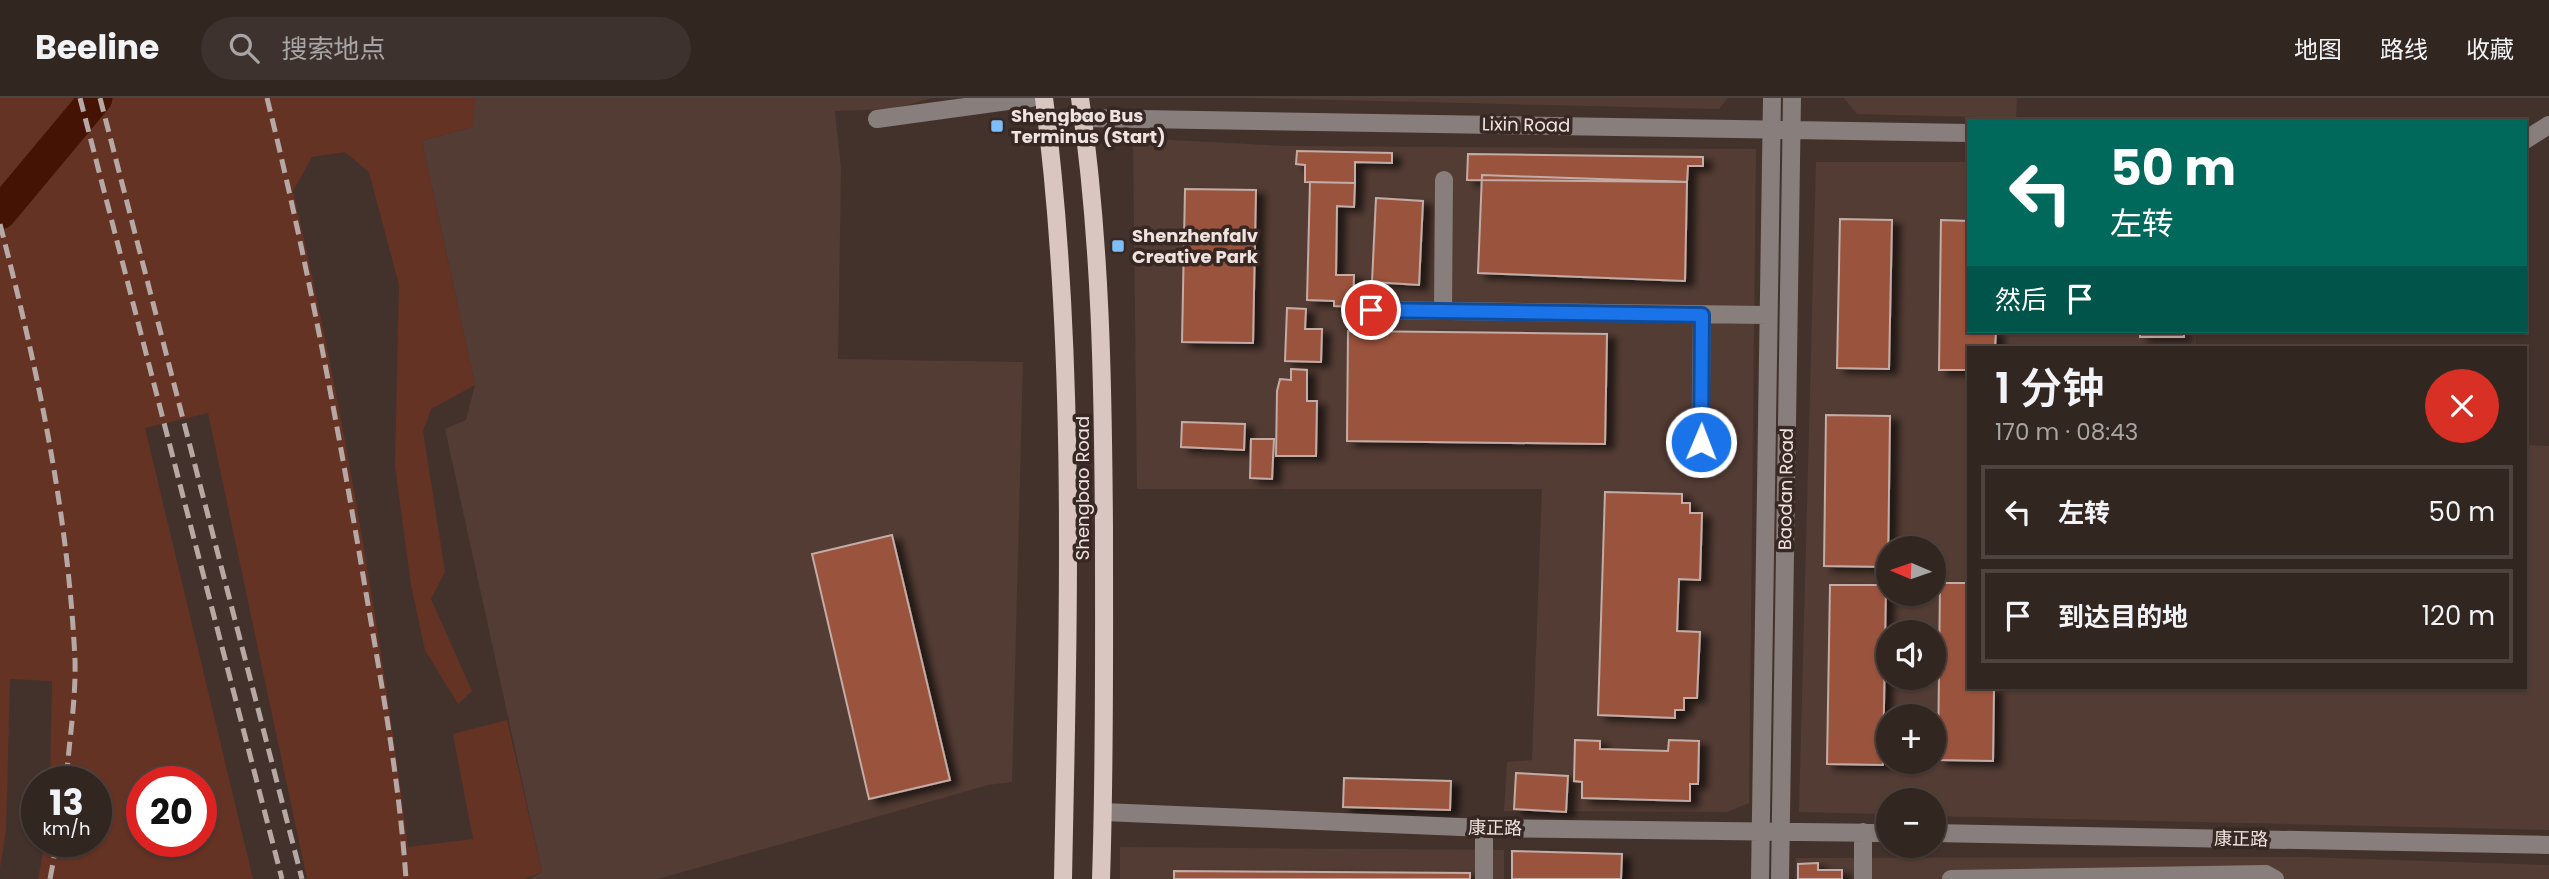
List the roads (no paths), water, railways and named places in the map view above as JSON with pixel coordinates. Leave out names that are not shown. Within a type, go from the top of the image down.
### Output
[{"type":"main road","name":"Shengbao Road","points":[[1044,98],[1055,188],[1064,402],[1066,696],[1063,879]]},
{"type":"main road","name":"Shengbao Road","points":[[1080,98],[1101,292],[1106,659],[1101,879]]},
{"type":"street","points":[[877,119],[1031,98]]},
{"type":"street","name":"Baodan Road","points":[[1760,879],[1772,98]]},
{"type":"street","name":"Baodan Road","points":[[1780,879],[1793,98]]},
{"type":"street","name":"Lixin Road","points":[[1083,118],[1967,133]]},
{"type":"street","points":[[2527,139],[2549,125]]},
{"type":"street","points":[[1443,311],[1444,180]]},
{"type":"street","points":[[1371,310],[1769,315]]},
{"type":"street","points":[[1700,467],[1702,315]]},
{"type":"street","name":"康正路","points":[[1103,812],[1484,828],[1876,833]]},
{"type":"street","points":[[1484,828],[1484,879]]},
{"type":"street","points":[[1863,832],[1863,879]]},
{"type":"street","name":"康正路","points":[[1946,834],[2549,845]]},
{"type":"street","points":[[1951,879],[2266,874],[2275,879]]},
{"type":"waterway","points":[[0,213],[96,98]]},
{"type":"railway","points":[[80,98],[282,879]]},
{"type":"railway","points":[[100,98],[302,879]]},
{"type":"railway","points":[[267,98],[320,336],[342,455],[388,727],[406,879]]},
{"type":"railway","points":[[0,224],[49,440],[66,549],[75,660],[67,766]]},
{"type":"railway","points":[[50,879],[54,857]]},
{"type":"place","name":"Shengbao Bus Terminus (Start)","points":[[997,126]]},
{"type":"place","name":"Shenzhenfalv Creative Park","points":[[1118,246]]}]
